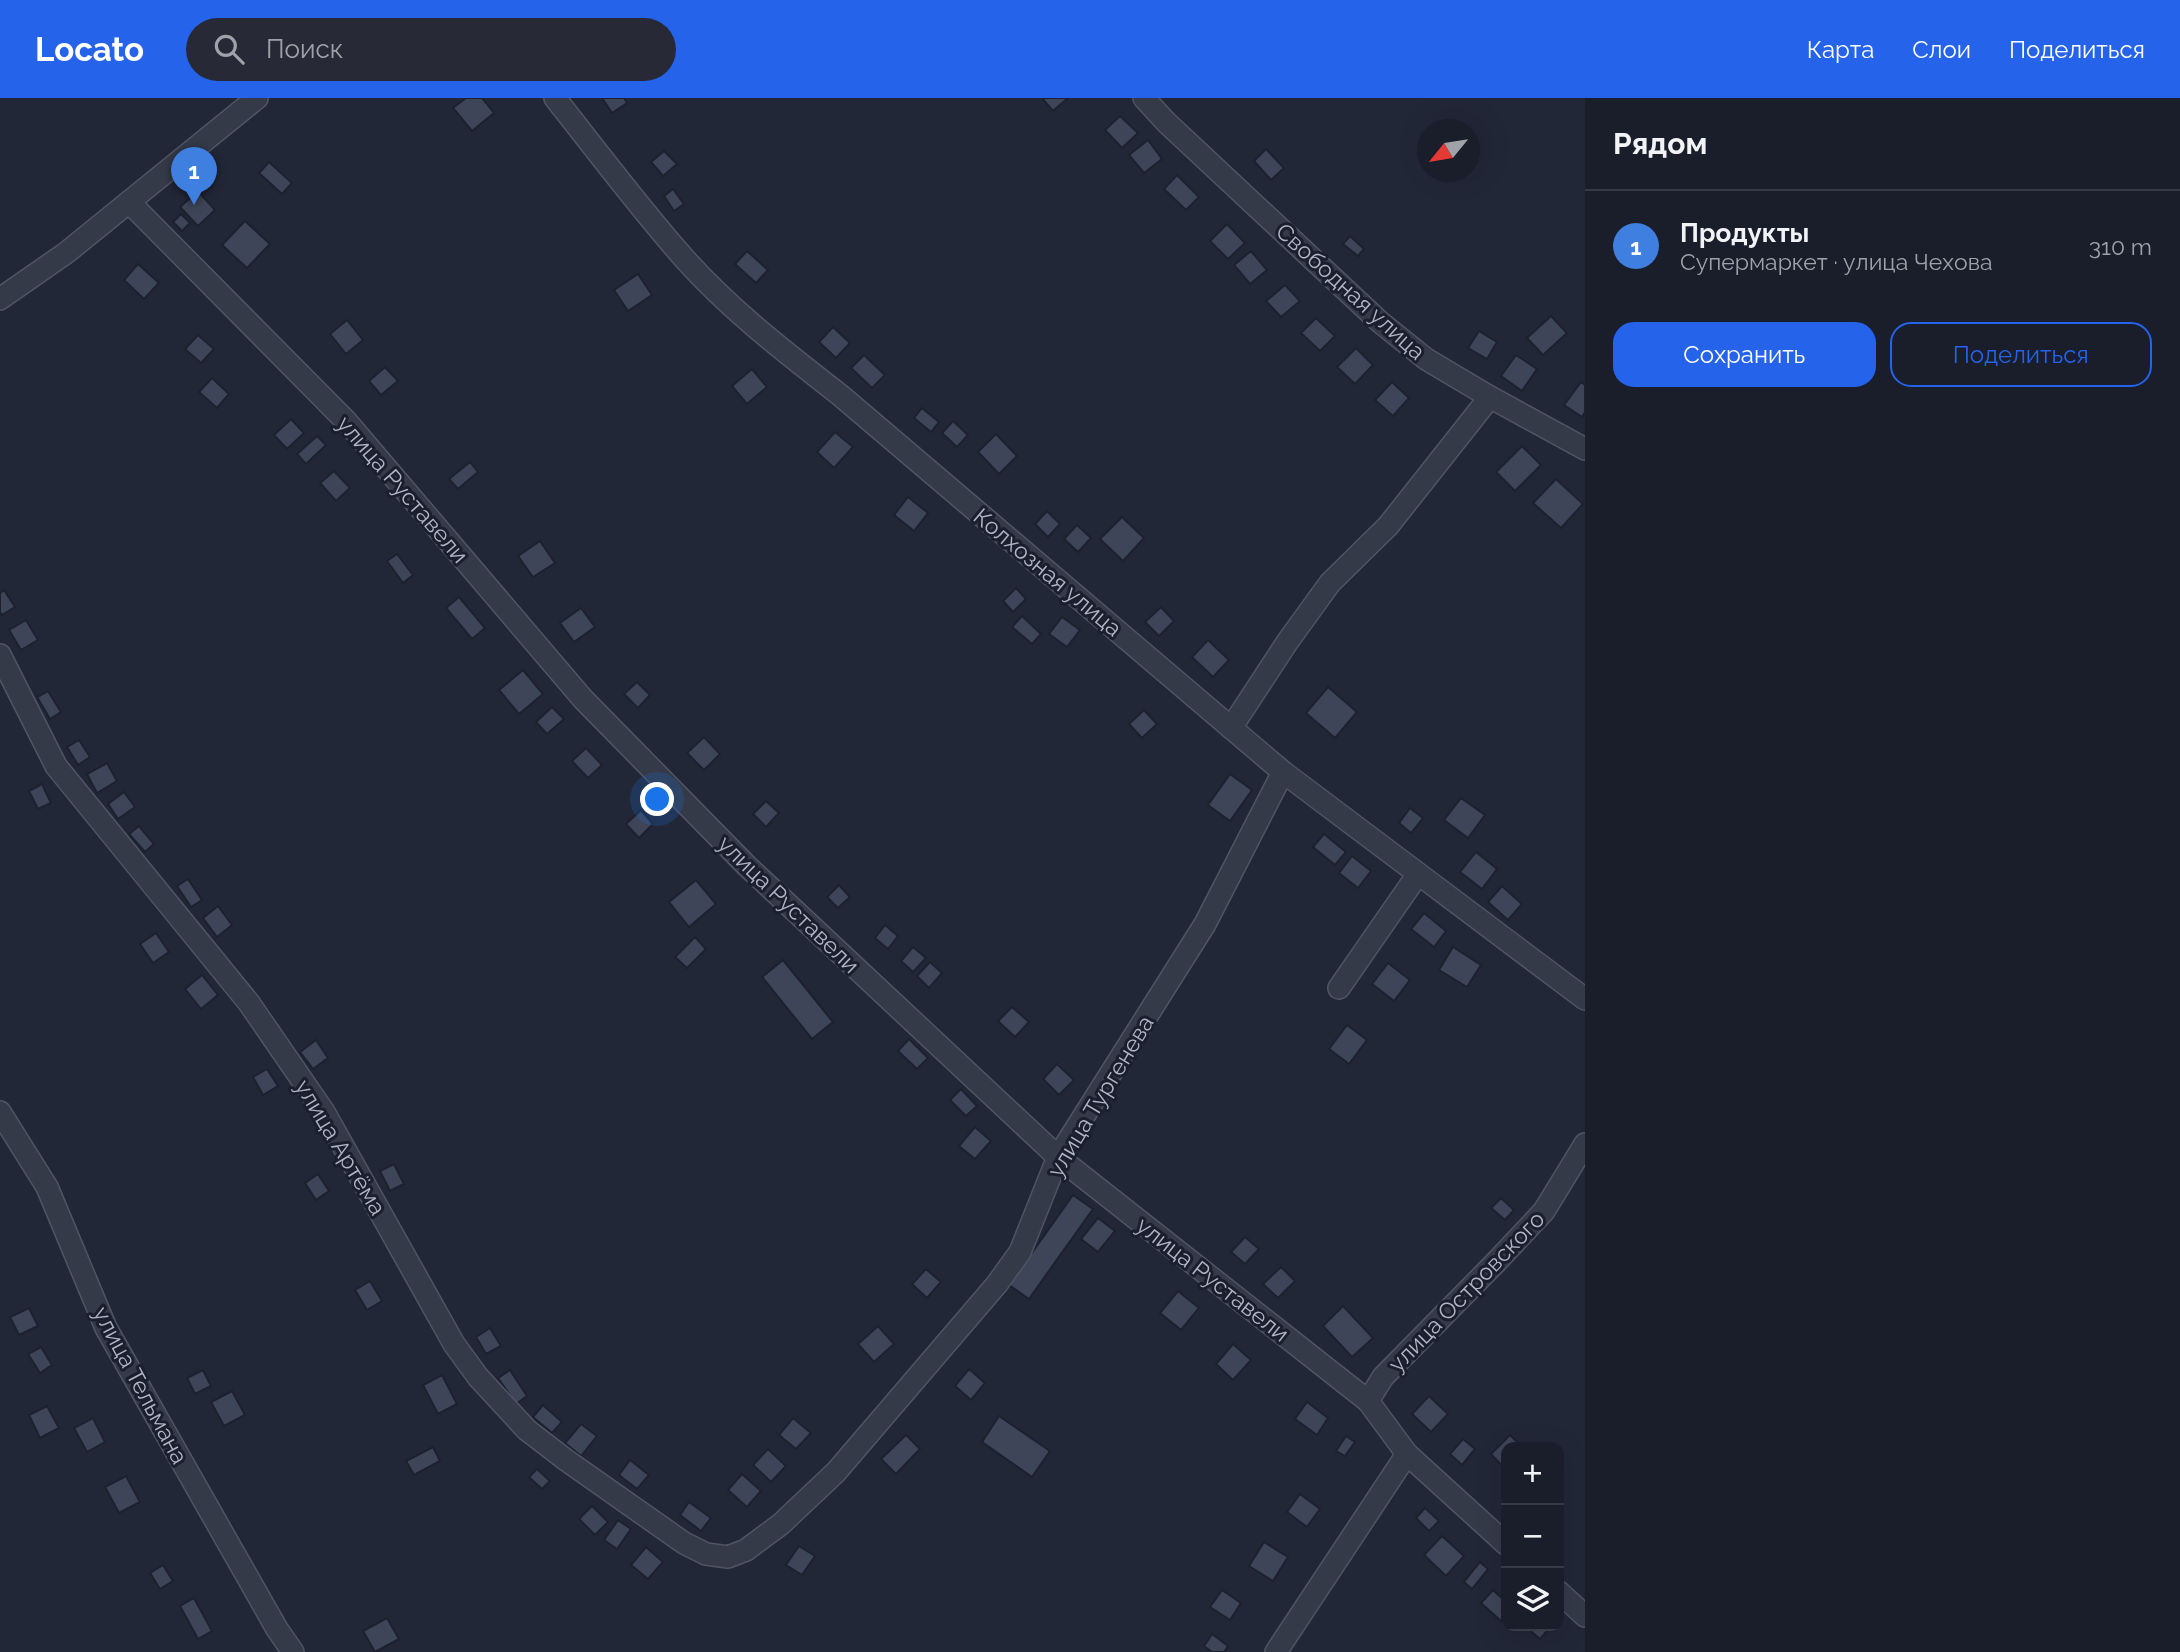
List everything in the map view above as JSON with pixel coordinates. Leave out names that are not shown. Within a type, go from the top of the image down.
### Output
[{"type":"street","points":[[1,297],[66,253],[257,98]]},
{"type":"street","name":"Колхозная улица","points":[[555,98],[675,248],[723,297],[773,342],[850,404],[1283,772],[1585,999]]},
{"type":"street","name":"Свободная улица","points":[[1144,98],[1166,122],[1380,322],[1426,359],[1585,449]]},
{"type":"street","name":"улица Руставели","points":[[129,202],[347,422],[583,699],[747,866],[1058,1157],[1368,1401],[1407,1454],[1501,1539]]},
{"type":"street","points":[[1231,728],[1330,583],[1388,526],[1490,397]]},
{"type":"street","name":"улица Артёма","points":[[0,655],[56,766],[249,1003],[324,1112],[454,1344],[478,1377],[527,1430],[684,1543],[706,1554],[728,1557],[746,1550]]},
{"type":"street","name":"улица Тургенева","points":[[746,1550],[781,1524],[836,1472],[997,1284],[1020,1252],[1058,1157],[1205,925],[1283,772]]},
{"type":"street","points":[[1339,988],[1418,874]]},
{"type":"street","name":"улица Тельмана","points":[[0,1112],[47,1187],[106,1328],[277,1629],[293,1652]]},
{"type":"street","name":"улица Островского","points":[[1368,1401],[1383,1377],[1544,1211],[1585,1144]]},
{"type":"street","points":[[1276,1652],[1407,1454]]},
{"type":"street","points":[[1564,1597],[1585,1616]]},
{"type":"building","points":[[466,98],[482,98],[494,113],[472,131],[453,108]]},
{"type":"building","points":[[602,98],[624,98],[627,103],[612,113]]},
{"type":"building","points":[[1042,98],[1068,98],[1053,111]]},
{"type":"building","points":[[1120,116],[1138,133],[1122,148],[1105,130]]},
{"type":"building","points":[[1148,140],[1162,159],[1144,173],[1129,155]]},
{"type":"building","points":[[1266,149],[1284,168],[1271,180],[1254,161]]},
{"type":"building","points":[[664,151],[677,164],[663,176],[651,162]]},
{"type":"building","points":[[269,162],[292,183],[282,194],[259,173]]},
{"type":"building","points":[[1177,175],[1199,197],[1186,210],[1164,189]]},
{"type":"building","points":[[673,189],[684,204],[674,211],[664,196]]},
{"type":"building","points":[[198,191],[215,210],[198,226],[180,207]]},
{"type":"building","points":[[181,214],[190,223],[182,231],[173,222]]},
{"type":"building","points":[[245,221],[270,244],[247,268],[222,245]]},
{"type":"building","points":[[1227,224],[1245,243],[1228,259],[1210,241]]},
{"type":"building","points":[[1350,236],[1364,249],[1358,256],[1343,244]]},
{"type":"building","points":[[747,251],[768,270],[756,283],[735,264]]},
{"type":"building","points":[[1251,251],[1267,270],[1250,284],[1234,265]]},
{"type":"building","points":[[138,264],[159,283],[144,299],[124,280]]},
{"type":"building","points":[[638,274],[652,295],[628,311],[614,290]]},
{"type":"building","points":[[1285,285],[1300,301],[1281,317],[1266,301]]},
{"type":"building","points":[[1551,316],[1567,333],[1543,355],[1527,338]]},
{"type":"building","points":[[1316,318],[1335,336],[1320,351],[1301,333]]},
{"type":"building","points":[[347,320],[363,340],[346,354],[330,334]]},
{"type":"building","points":[[833,327],[850,343],[836,358],[819,342]]},
{"type":"building","points":[[1479,331],[1497,342],[1487,359],[1468,348]]},
{"type":"building","points":[[198,335],[214,349],[201,363],[185,349]]},
{"type":"building","points":[[1356,348],[1373,365],[1355,384],[1337,367]]},
{"type":"building","points":[[864,355],[885,375],[872,388],[851,368]]},
{"type":"building","points":[[1516,355],[1537,369],[1522,391],[1501,376]]},
{"type":"building","points":[[385,367],[398,381],[381,395],[369,381]]},
{"type":"building","points":[[752,369],[767,387],[747,404],[732,386]]},
{"type":"building","points":[[212,378],[229,394],[217,408],[199,392]]},
{"type":"building","points":[[1392,382],[1409,398],[1393,416],[1375,400]]},
{"type":"building","points":[[1581,382],[1585,385],[1585,412],[1582,417],[1564,405]]},
{"type":"building","points":[[922,408],[939,422],[931,432],[914,418]]},
{"type":"building","points":[[291,419],[304,433],[287,449],[274,435]]},
{"type":"building","points":[[953,421],[968,435],[957,447],[942,433]]},
{"type":"building","points":[[835,432],[853,447],[834,468],[817,452]]},
{"type":"building","points":[[996,434],[1017,456],[999,474],[978,452]]},
{"type":"building","points":[[317,436],[326,445],[306,464],[297,454]]},
{"type":"building","points":[[1522,446],[1541,465],[1515,491],[1496,472]]},
{"type":"building","points":[[470,462],[478,472],[458,489],[449,479]]},
{"type":"building","points":[[334,471],[350,488],[336,501],[320,483]]},
{"type":"building","points":[[1556,479],[1583,504],[1561,528],[1533,503]]},
{"type":"building","points":[[908,497],[928,513],[914,531],[894,515]]},
{"type":"building","points":[[1047,511],[1060,524],[1048,537],[1035,524]]},
{"type":"building","points":[[1122,517],[1144,538],[1123,561],[1100,539]]},
{"type":"building","points":[[1077,525],[1091,538],[1078,552],[1064,539]]},
{"type":"building","points":[[540,541],[555,563],[533,577],[518,556]]},
{"type":"building","points":[[397,554],[413,575],[403,583],[387,561]]},
{"type":"building","points":[[1016,588],[1026,599],[1013,612],[1003,601]]},
{"type":"building","points":[[4,590],[15,607],[2,615],[0,593]]},
{"type":"building","points":[[459,597],[485,628],[472,639],[446,608]]},
{"type":"building","points":[[1161,607],[1174,621],[1159,636],[1145,622]]},
{"type":"building","points":[[581,608],[595,627],[574,642],[560,623]]},
{"type":"building","points":[[1022,616],[1041,634],[1032,644],[1012,627]]},
{"type":"building","points":[[1062,617],[1080,630],[1067,647],[1049,634]]},
{"type":"building","points":[[26,620],[38,640],[21,650],[9,630]]},
{"type":"building","points":[[1208,640],[1229,660],[1213,677],[1192,657]]},
{"type":"building","points":[[523,670],[543,694],[519,714],[499,690]]},
{"type":"building","points":[[637,682],[650,695],[638,708],[624,694]]},
{"type":"building","points":[[1328,687],[1357,712],[1335,738],[1306,713]]},
{"type":"building","points":[[48,691],[61,712],[50,719],[37,697]]},
{"type":"building","points":[[552,707],[564,719],[547,734],[536,722]]},
{"type":"building","points":[[1144,710],[1157,724],[1142,738],[1129,724]]},
{"type":"building","points":[[704,737],[720,754],[704,770],[687,753]]},
{"type":"building","points":[[79,740],[90,757],[78,765],[67,747]]},
{"type":"building","points":[[586,748],[602,765],[588,778],[572,761]]},
{"type":"building","points":[[107,763],[117,781],[97,793],[87,774]]},
{"type":"building","points":[[1230,774],[1252,790],[1230,821],[1208,805]]},
{"type":"building","points":[[42,784],[51,803],[38,809],[29,791]]},
{"type":"building","points":[[124,792],[135,807],[118,819],[108,804]]},
{"type":"building","points":[[1461,798],[1485,815],[1468,838],[1444,820]]},
{"type":"building","points":[[766,801],[779,813],[766,827],[753,814]]},
{"type":"building","points":[[1410,808],[1423,818],[1411,833],[1399,823]]},
{"type":"building","points":[[641,810],[653,824],[639,838],[626,824]]},
{"type":"building","points":[[139,826],[154,844],[145,852],[129,834]]},
{"type":"building","points":[[1324,834],[1346,852],[1335,865],[1313,847]]},
{"type":"building","points":[[1476,852],[1497,869],[1482,889],[1460,872]]},
{"type":"building","points":[[1352,856],[1371,871],[1358,888],[1339,873]]},
{"type":"building","points":[[188,879],[202,900],[191,907],[177,886]]},
{"type":"building","points":[[696,880],[716,904],[689,927],[669,902]]},
{"type":"building","points":[[839,885],[850,897],[838,908],[827,897]]},
{"type":"building","points":[[1502,886],[1522,904],[1508,920],[1488,902]]},
{"type":"building","points":[[218,906],[232,925],[217,937],[203,918]]},
{"type":"building","points":[[1424,913],[1446,931],[1434,947],[1411,929]]},
{"type":"building","points":[[885,925],[898,936],[888,949],[875,938]]},
{"type":"building","points":[[156,933],[169,952],[153,963],[140,944]]},
{"type":"building","points":[[695,937],[706,949],[687,968],[675,957]]},
{"type":"building","points":[[913,947],[926,958],[913,972],[901,961]]},
{"type":"building","points":[[1453,947],[1481,965],[1467,987],[1439,970]]},
{"type":"building","points":[[783,960],[833,1022],[812,1039],[762,977]]},
{"type":"building","points":[[930,962],[942,973],[929,988],[917,976]]},
{"type":"building","points":[[1388,963],[1410,980],[1394,1001],[1372,984]]},
{"type":"building","points":[[202,975],[218,995],[201,1009],[185,989]]},
{"type":"building","points":[[1012,1007],[1029,1022],[1015,1037],[998,1021]]},
{"type":"building","points":[[1347,1025],[1367,1040],[1349,1064],[1329,1049]]},
{"type":"building","points":[[909,1039],[928,1058],[917,1069],[898,1051]]},
{"type":"building","points":[[316,1040],[328,1058],[313,1069],[300,1052]]},
{"type":"building","points":[[1057,1064],[1074,1080],[1059,1095],[1043,1079]]},
{"type":"building","points":[[267,1069],[278,1086],[263,1095],[253,1077]]},
{"type":"building","points":[[961,1089],[977,1106],[966,1116],[950,1100]]},
{"type":"building","points":[[975,1127],[991,1141],[975,1159],[959,1146]]},
{"type":"building","points":[[394,1164],[404,1184],[390,1191],[380,1171]]},
{"type":"building","points":[[318,1174],[329,1191],[316,1200],[305,1183]]},
{"type":"building","points":[[1073,1195],[1093,1209],[1029,1299],[1009,1285]]},
{"type":"building","points":[[1501,1198],[1514,1210],[1505,1220],[1491,1208]]},
{"type":"building","points":[[1098,1218],[1115,1231],[1098,1252],[1081,1239]]},
{"type":"building","points":[[1245,1237],[1259,1249],[1245,1264],[1231,1252]]},
{"type":"building","points":[[1281,1267],[1295,1281],[1278,1298],[1263,1284]]},
{"type":"building","points":[[926,1269],[941,1282],[927,1298],[912,1284]]},
{"type":"building","points":[[370,1281],[382,1301],[367,1310],[355,1290]]},
{"type":"building","points":[[1178,1291],[1199,1308],[1181,1330],[1160,1313]]},
{"type":"building","points":[[1343,1306],[1373,1338],[1352,1357],[1323,1326]]},
{"type":"building","points":[[29,1308],[38,1326],[19,1335],[10,1317]]},
{"type":"building","points":[[878,1326],[894,1344],[874,1362],[858,1344]]},
{"type":"building","points":[[490,1328],[501,1346],[486,1354],[476,1337]]},
{"type":"building","points":[[1233,1344],[1251,1360],[1233,1380],[1216,1364]]},
{"type":"building","points":[[41,1347],[52,1365],[40,1373],[28,1354]]},
{"type":"building","points":[[969,1369],[985,1383],[971,1400],[955,1386]]},
{"type":"building","points":[[203,1370],[211,1386],[195,1394],[187,1378]]},
{"type":"building","points":[[510,1370],[527,1396],[516,1404],[498,1378]]},
{"type":"building","points":[[442,1375],[457,1404],[438,1414],[423,1385]]},
{"type":"building","points":[[232,1391],[245,1415],[224,1426],[211,1402]]},
{"type":"building","points":[[1429,1396],[1448,1414],[1431,1432],[1412,1414]]},
{"type":"building","points":[[1307,1402],[1328,1418],[1317,1435],[1295,1419]]},
{"type":"building","points":[[543,1405],[562,1422],[552,1433],[533,1417]]},
{"type":"building","points":[[47,1406],[59,1428],[40,1438],[29,1415]]},
{"type":"building","points":[[999,1416],[1050,1451],[1032,1477],[982,1442]]},
{"type":"building","points":[[93,1418],[105,1442],[87,1452],[74,1428]]},
{"type":"building","points":[[793,1418],[811,1433],[796,1449],[779,1435]]},
{"type":"building","points":[[581,1424],[597,1436],[581,1456],[565,1443]]},
{"type":"building","points":[[906,1435],[920,1449],[896,1474],[881,1459]]},
{"type":"building","points":[[1510,1435],[1517,1442],[1503,1442]]},
{"type":"building","points":[[1346,1436],[1355,1442],[1345,1456],[1336,1451]]},
{"type":"building","points":[[1463,1439],[1475,1449],[1462,1465],[1450,1454]]},
{"type":"building","points":[[1501,1444],[1501,1465],[1491,1454]]},
{"type":"building","points":[[433,1447],[440,1461],[414,1475],[406,1461]]},
{"type":"building","points":[[768,1449],[786,1466],[771,1482],[753,1465]]},
{"type":"building","points":[[630,1460],[649,1475],[637,1489],[619,1475]]},
{"type":"building","points":[[537,1469],[550,1481],[542,1489],[529,1477]]},
{"type":"building","points":[[742,1474],[761,1491],[747,1507],[728,1490]]},
{"type":"building","points":[[126,1476],[140,1502],[119,1513],[105,1487]]},
{"type":"building","points":[[1300,1494],[1320,1509],[1307,1527],[1287,1512]]},
{"type":"building","points":[[689,1502],[711,1518],[701,1531],[680,1515]]},
{"type":"building","points":[[592,1506],[608,1522],[595,1535],[579,1519]]},
{"type":"building","points":[[1425,1508],[1439,1521],[1429,1531],[1416,1518]]},
{"type":"building","points":[[618,1520],[631,1529],[617,1549],[604,1540]]},
{"type":"building","points":[[1442,1536],[1464,1556],[1446,1576],[1424,1555]]},
{"type":"building","points":[[1264,1542],[1288,1557],[1273,1581],[1249,1566]]},
{"type":"building","points":[[799,1546],[815,1556],[802,1575],[786,1565]]},
{"type":"building","points":[[646,1547],[663,1562],[648,1579],[631,1565]]},
{"type":"building","points":[[1480,1562],[1488,1569],[1472,1589],[1464,1582]]},
{"type":"building","points":[[163,1565],[173,1581],[160,1589],[150,1573]]},
{"type":"building","points":[[1222,1590],[1241,1603],[1230,1620],[1210,1607]]},
{"type":"building","points":[[1493,1590],[1501,1597],[1501,1621],[1481,1603]]},
{"type":"building","points":[[194,1598],[212,1631],[198,1639],[180,1606]]},
{"type":"building","points":[[387,1618],[399,1639],[375,1652],[363,1631]]},
{"type":"building","points":[[1531,1631],[1547,1631],[1540,1639]]},
{"type":"building","points":[[1212,1634],[1228,1646],[1224,1652],[1212,1652],[1204,1646]]},
{"type":"place","name":"Продукты","points":[[194,205]]}]
